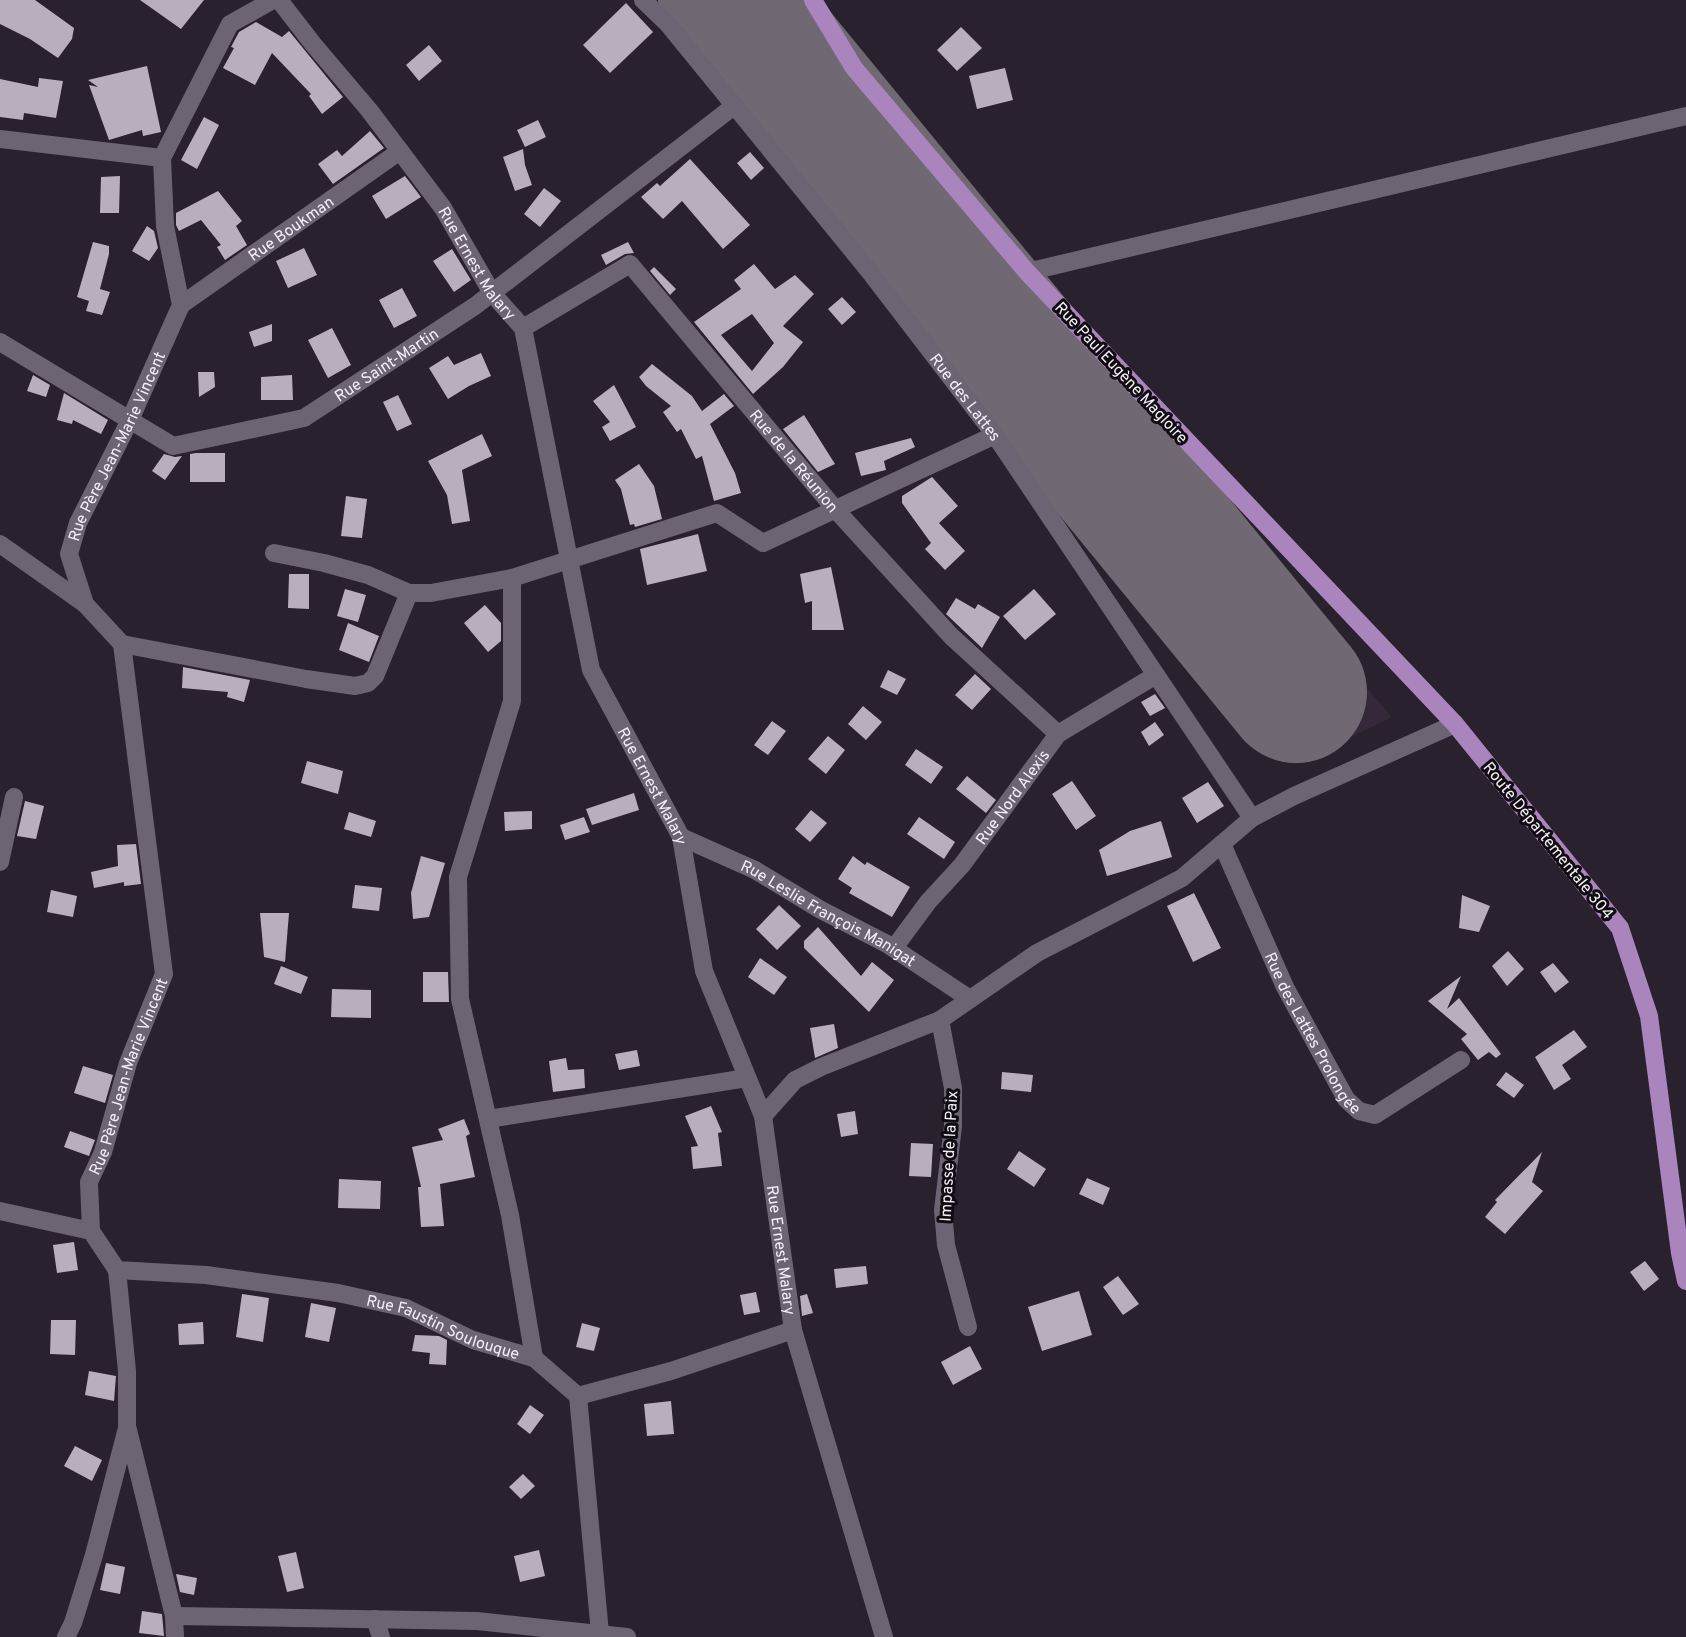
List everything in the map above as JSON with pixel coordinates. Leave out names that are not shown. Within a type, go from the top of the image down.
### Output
[{"type":"main road","name":"Rue Paul Eugène Magloire","points":[[813,0],[854,69],[1028,272],[1455,724]]},
{"type":"main road","name":"Route Départementale 304","points":[[1455,724],[1620,928],[1648,1016],[1681,1229],[1686,1281]]},
{"type":"street","points":[[181,305],[165,226],[162,158],[230,24],[273,0]]},
{"type":"street","name":"Rue Ernest Malary","points":[[279,0],[369,110],[443,208],[492,293],[523,328],[591,670],[681,837],[704,971],[762,1116],[793,1330],[884,1637]]},
{"type":"street","name":"Rue des Lattes","points":[[643,0],[668,24],[870,272],[995,435],[1252,818]]},
{"type":"street","name":"Rue Saint-Martin","points":[[0,342],[173,446],[304,418],[475,306],[734,106]]},
{"type":"street","points":[[1028,272],[1686,116]]},
{"type":"street","points":[[0,139],[162,158]]},
{"type":"street","name":"Rue Boukman","points":[[181,305],[400,151]]},
{"type":"street","name":"Rue de la Réunion","points":[[523,328],[630,264],[835,509],[951,636],[1058,734]]},
{"type":"street","name":"Rue Père Jean-Marie Vincent","points":[[91,1231],[89,1182],[103,1152],[128,1063],[164,974],[122,644],[85,604],[69,554],[78,523],[130,420],[181,305]]},
{"type":"street","points":[[274,553],[368,575],[409,593],[431,593],[513,578],[717,513],[762,543],[995,435]]},
{"type":"street","points":[[0,544],[85,604]]},
{"type":"street","points":[[513,578],[512,701],[458,877],[460,999],[510,1215],[534,1358]]},
{"type":"street","points":[[122,644],[355,686],[368,683],[375,676],[409,593]]},
{"type":"street","name":"Rue Nord Alexis","points":[[894,948],[928,902],[962,865],[1058,734],[1156,675]]},
{"type":"street","points":[[762,1116],[795,1080],[821,1066],[940,1020],[1037,953],[1182,878],[1252,818],[1294,796],[1455,724]]},
{"type":"street","points":[[0,862],[14,797]]},
{"type":"street","name":"Rue Leslie François Manigat","points":[[681,837],[755,870],[821,910],[894,948],[970,999]]},
{"type":"street","name":"Rue des Lattes Prolongée","points":[[1222,844],[1285,987],[1346,1099],[1359,1111],[1375,1115],[1461,1060]]},
{"type":"street","name":"Impasse de la Paix","points":[[940,1020],[953,1088],[953,1126],[943,1210],[946,1245],[968,1327]]},
{"type":"street","points":[[488,1119],[747,1078]]},
{"type":"street","points":[[0,1211],[91,1231],[117,1270],[128,1371],[127,1428],[94,1555],[73,1623],[66,1637]]},
{"type":"street","name":"Rue Faustin Soulouque","points":[[117,1270],[206,1275],[338,1293],[406,1308],[472,1340],[534,1358],[578,1396]]},
{"type":"street","points":[[600,1633],[578,1396],[671,1371],[793,1330]]},
{"type":"street","points":[[127,1428],[174,1616],[175,1637]]},
{"type":"street","points":[[174,1616],[375,1619],[481,1629],[600,1633],[627,1637]]},
{"type":"street","points":[[375,1619],[381,1637]]},
{"type":"shaded area","points":[[664,0],[780,0],[821,64],[1392,717],[1295,765]]},
{"type":"building","points":[[0,0],[35,0],[74,28],[72,39],[58,58],[30,39],[0,24]]},
{"type":"building","points":[[140,0],[204,0],[181,29]]},
{"type":"building","points":[[626,3],[653,32],[610,73],[583,45]]},
{"type":"building","points":[[256,22],[282,37],[289,31],[343,97],[322,114],[309,96],[311,94],[272,53],[255,85],[223,68],[234,48],[231,47],[239,32]]},
{"type":"building","points":[[961,27],[982,48],[957,71],[937,50]]},
{"type":"building","points":[[429,45],[442,61],[419,81],[406,65]]},
{"type":"building","points":[[147,66],[161,132],[143,136],[142,130],[109,140],[89,85],[98,87],[88,80]]},
{"type":"building","points":[[1005,68],[1013,100],[977,109],[969,76]]},
{"type":"building","points":[[39,78],[63,81],[56,118],[24,113],[23,120],[0,117],[0,79],[38,87]]},
{"type":"building","points":[[204,117],[219,125],[197,169],[181,160]]},
{"type":"building","points":[[538,120],[546,137],[525,147],[517,130]]},
{"type":"building","points":[[370,131],[384,148],[333,184],[318,164],[337,150],[342,156]]},
{"type":"building","points":[[523,149],[525,165],[532,185],[515,191],[503,157]]},
{"type":"building","points":[[750,152],[764,168],[751,180],[737,163]]},
{"type":"building","points":[[690,159],[750,225],[723,249],[682,201],[663,219],[641,197],[657,183],[660,186]]},
{"type":"building","points":[[120,176],[119,213],[100,213],[101,177]]},
{"type":"building","points":[[405,176],[421,197],[386,219],[372,196]]},
{"type":"building","points":[[544,188],[561,201],[540,227],[524,214]]},
{"type":"building","points":[[218,191],[242,221],[236,226],[247,245],[225,260],[217,247],[221,245],[201,220],[179,231],[176,225],[176,213]]},
{"type":"building","points":[[147,226],[154,231],[158,248],[149,261],[132,251]]},
{"type":"building","points":[[93,242],[109,246],[100,289],[110,292],[102,315],[86,311],[89,301],[77,297]]},
{"type":"building","points":[[628,242],[634,253],[625,254],[606,265],[601,255]]},
{"type":"building","points":[[304,248],[317,275],[288,288],[276,261]]},
{"type":"building","points":[[452,249],[471,280],[454,292],[433,261]]},
{"type":"building","points":[[754,264],[775,289],[795,275],[814,294],[783,326],[803,342],[783,367],[753,394],[694,322],[741,289],[734,280]],"holes":[[[752,314],[774,343],[752,371],[721,335]]]},
{"type":"building","points":[[654,267],[676,289],[670,295],[650,271]]},
{"type":"building","points":[[402,288],[417,316],[394,328],[379,300]]},
{"type":"building","points":[[842,297],[856,312],[842,325],[828,309]]},
{"type":"building","points":[[272,324],[272,341],[254,347],[249,332]]},
{"type":"building","points":[[332,328],[351,365],[328,378],[308,340]]},
{"type":"building","points":[[481,353],[491,376],[448,399],[429,368],[448,356],[454,365]]},
{"type":"building","points":[[652,364],[692,396],[702,411],[724,394],[734,406],[710,424],[735,473],[741,493],[714,501],[702,456],[696,459],[681,429],[677,432],[663,412],[671,406],[646,386],[639,377]]},
{"type":"building","points":[[198,372],[214,372],[215,387],[199,397]]},
{"type":"building","points":[[33,375],[50,385],[46,397],[27,391]]},
{"type":"building","points":[[292,375],[293,400],[261,400],[261,377]]},
{"type":"building","points":[[614,385],[636,427],[610,441],[602,427],[610,422],[593,401]]},
{"type":"building","points":[[64,393],[108,420],[101,434],[73,420],[72,424],[57,420]]},
{"type":"building","points":[[398,395],[412,424],[397,431],[383,402]]},
{"type":"building","points":[[804,415],[835,464],[818,472],[783,429]]},
{"type":"building","points":[[482,434],[492,456],[462,470],[470,521],[452,524],[447,495],[428,461]]},
{"type":"building","points":[[911,438],[915,447],[884,461],[886,470],[861,476],[855,453]]},
{"type":"building","points":[[225,453],[225,482],[190,482],[190,454]]},
{"type":"building","points":[[164,454],[182,456],[165,480],[152,471]]},
{"type":"building","points":[[639,464],[654,486],[662,519],[635,527],[634,524],[630,525],[621,489],[615,480]]},
{"type":"building","points":[[932,477],[958,506],[939,523],[965,551],[945,570],[925,549],[931,543],[902,503],[902,496]]},
{"type":"building","points":[[346,496],[367,499],[362,538],[341,536]]},
{"type":"building","points":[[698,534],[707,571],[647,585],[640,549]]},
{"type":"building","points":[[831,567],[844,630],[812,630],[812,601],[805,603],[800,574]]},
{"type":"building","points":[[289,574],[309,574],[309,609],[288,608]]},
{"type":"building","points":[[345,589],[366,595],[358,622],[337,616]]},
{"type":"building","points":[[1034,589],[1056,614],[1025,640],[1003,616]]},
{"type":"building","points":[[956,598],[975,609],[978,604],[1000,617],[982,648],[946,614]]},
{"type":"building","points":[[485,605],[501,623],[501,641],[488,652],[464,623]]},
{"type":"building","points":[[348,623],[379,636],[369,662],[339,650]]},
{"type":"building","points":[[183,667],[250,680],[244,702],[227,697],[228,692],[182,688]]},
{"type":"building","points":[[888,670],[906,679],[897,695],[880,687]]},
{"type":"building","points":[[975,674],[991,689],[972,710],[955,695]]},
{"type":"building","points":[[1155,694],[1165,708],[1150,716],[1141,702]]},
{"type":"building","points":[[863,706],[882,722],[866,740],[848,724]]},
{"type":"building","points":[[772,721],[786,731],[768,755],[754,745]]},
{"type":"building","points":[[1155,722],[1164,735],[1149,746],[1141,732]]},
{"type":"building","points":[[828,736],[845,750],[826,774],[808,759]]},
{"type":"building","points":[[916,749],[943,767],[931,784],[905,765]]},
{"type":"building","points":[[307,761],[343,771],[338,794],[301,783]]},
{"type":"building","points":[[967,776],[996,800],[986,813],[956,789]]},
{"type":"building","points":[[1072,781],[1096,816],[1076,830],[1052,794]]},
{"type":"building","points":[[1208,782],[1224,806],[1197,823],[1182,798]]},
{"type":"building","points":[[634,793],[639,810],[592,825],[586,809]]},
{"type":"building","points":[[25,801],[44,806],[36,839],[17,836]]},
{"type":"building","points":[[811,810],[827,823],[810,842],[795,829]]},
{"type":"building","points":[[532,811],[532,829],[505,831],[504,812]]},
{"type":"building","points":[[349,812],[376,821],[371,837],[344,829]]},
{"type":"building","points":[[584,817],[590,832],[565,840],[560,825]]},
{"type":"building","points":[[919,817],[955,842],[944,859],[907,834]]},
{"type":"building","points":[[1161,821],[1172,857],[1107,876],[1099,850],[1130,831]]},
{"type":"building","points":[[136,844],[141,884],[124,886],[124,882],[94,888],[91,872],[118,866],[117,845]]},
{"type":"building","points":[[421,856],[445,863],[429,917],[413,919],[411,893]]},
{"type":"building","points":[[853,856],[865,865],[867,862],[910,887],[892,917],[849,893],[852,888],[838,879]]},
{"type":"building","points":[[355,885],[382,888],[379,911],[352,908]]},
{"type":"building","points":[[51,890],[77,896],[73,917],[47,912]]},
{"type":"building","points":[[1194,893],[1221,948],[1193,962],[1167,906]]},
{"type":"building","points":[[1462,895],[1490,906],[1479,932],[1459,928]]},
{"type":"building","points":[[779,905],[801,926],[777,950],[756,929]]},
{"type":"building","points":[[260,913],[289,913],[285,962],[264,957]]},
{"type":"building","points":[[818,927],[861,976],[872,962],[894,980],[869,1012],[804,948],[804,941]]},
{"type":"building","points":[[1508,951],[1524,969],[1507,986],[1492,966]]},
{"type":"building","points":[[760,958],[787,977],[774,995],[748,977]]},
{"type":"building","points":[[1553,963],[1569,982],[1555,993],[1540,972]]},
{"type":"building","points":[[281,966],[308,977],[301,994],[274,984]]},
{"type":"building","points":[[423,972],[448,972],[449,1002],[423,1002]]},
{"type":"building","points":[[1461,976],[1447,1009],[1459,998],[1501,1054],[1496,1058],[1489,1052],[1478,1060],[1461,1039],[1467,1034],[1428,1001]]},
{"type":"building","points":[[332,989],[371,990],[371,1018],[331,1017]]},
{"type":"building","points":[[834,1024],[838,1048],[815,1058],[810,1028]]},
{"type":"building","points":[[1574,1030],[1587,1047],[1562,1065],[1571,1079],[1554,1090],[1535,1057]]},
{"type":"building","points":[[637,1050],[640,1066],[619,1070],[615,1054]]},
{"type":"building","points":[[566,1058],[568,1070],[584,1069],[585,1088],[553,1092],[549,1061]]},
{"type":"building","points":[[83,1066],[113,1075],[105,1103],[74,1093]]},
{"type":"building","points":[[1002,1072],[1033,1075],[1031,1092],[1001,1089]]},
{"type":"building","points":[[1506,1072],[1524,1085],[1514,1098],[1496,1085]]},
{"type":"building","points":[[711,1106],[722,1132],[718,1133],[722,1166],[693,1169],[691,1147],[698,1146],[685,1116]]},
{"type":"building","points":[[855,1111],[858,1134],[841,1137],[837,1114]]},
{"type":"building","points":[[464,1119],[470,1134],[466,1136],[475,1177],[440,1184],[444,1226],[421,1227],[418,1187],[421,1187],[412,1147],[443,1140],[438,1129]]},
{"type":"building","points":[[70,1131],[95,1140],[89,1156],[64,1147]]},
{"type":"building","points":[[911,1143],[933,1144],[931,1177],[909,1176]]},
{"type":"building","points":[[1019,1151],[1046,1169],[1034,1187],[1007,1169]]},
{"type":"building","points":[[1542,1152],[1532,1182],[1543,1191],[1505,1234],[1485,1217],[1497,1202],[1495,1200]]},
{"type":"building","points":[[1087,1178],[1110,1188],[1103,1205],[1079,1194]]},
{"type":"building","points":[[339,1179],[381,1181],[380,1209],[338,1208]]},
{"type":"building","points":[[74,1242],[78,1270],[57,1273],[53,1245]]},
{"type":"building","points":[[1645,1261],[1659,1279],[1644,1291],[1630,1272]]},
{"type":"building","points":[[866,1266],[868,1284],[836,1288],[834,1269]]},
{"type":"building","points":[[1118,1276],[1139,1304],[1123,1315],[1103,1287]]},
{"type":"building","points":[[1079,1291],[1092,1335],[1042,1351],[1028,1307]]},
{"type":"building","points":[[756,1292],[760,1312],[744,1315],[740,1295]]},
{"type":"building","points":[[242,1294],[269,1298],[263,1342],[236,1337]]},
{"type":"building","points":[[807,1294],[813,1313],[802,1316],[800,1296]]},
{"type":"building","points":[[311,1303],[336,1308],[329,1342],[305,1337]]},
{"type":"building","points":[[51,1320],[76,1320],[75,1355],[50,1354]]},
{"type":"building","points":[[203,1322],[204,1344],[179,1345],[178,1324]]},
{"type":"building","points":[[582,1323],[600,1328],[594,1351],[576,1347]]},
{"type":"building","points":[[415,1335],[439,1336],[447,1340],[446,1365],[429,1364],[430,1353],[412,1351]]},
{"type":"building","points":[[970,1346],[982,1369],[953,1385],[941,1362]]},
{"type":"building","points":[[89,1371],[116,1376],[114,1401],[85,1395]]},
{"type":"building","points":[[671,1401],[674,1434],[647,1436],[644,1404]]},
{"type":"building","points":[[530,1405],[544,1415],[530,1434],[517,1424]]},
{"type":"building","points":[[75,1446],[102,1460],[92,1481],[64,1466]]},
{"type":"building","points":[[523,1474],[535,1486],[521,1499],[509,1487]]},
{"type":"building","points":[[539,1550],[545,1576],[520,1582],[514,1556]]},
{"type":"building","points":[[296,1552],[304,1588],[287,1592],[278,1556]]},
{"type":"building","points":[[106,1563],[125,1567],[120,1594],[100,1590]]},
{"type":"building","points":[[176,1574],[197,1578],[194,1595],[180,1592]]},
{"type":"building","points":[[142,1611],[162,1614],[164,1636],[139,1633]]},
{"type":"runway","points":[[729,0],[1296,692]]}]
